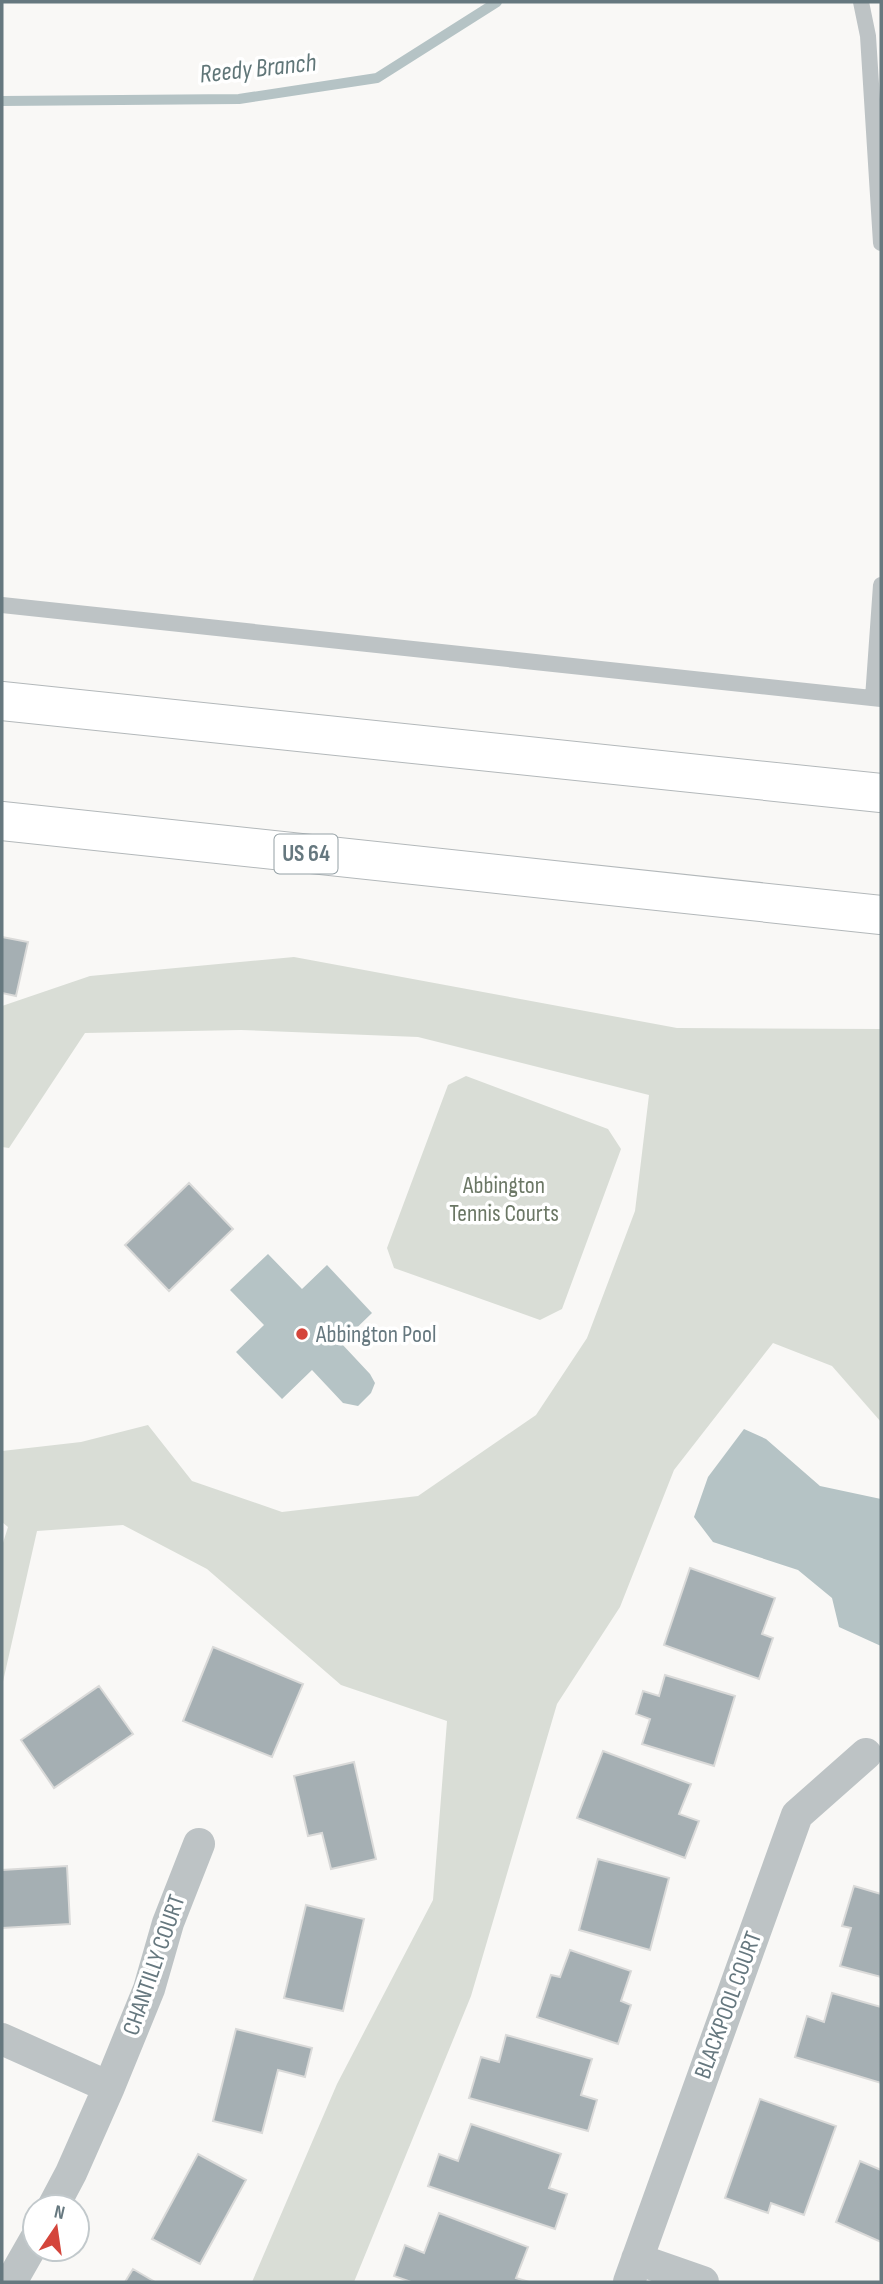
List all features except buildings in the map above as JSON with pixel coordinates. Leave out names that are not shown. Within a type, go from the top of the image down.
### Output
[{"type":"highway","points":[[2,701],[881,793]]},
{"type":"highway","name":"US 64","points":[[2,821],[881,915]]},
{"type":"street","name":"BLACKPOOL COURT","points":[[633,2271],[797,1815],[866,1754]]},
{"type":"street","name":"CHANTILLY COURT","points":[[60,2193],[110,2087],[149,1989],[168,1923],[199,1844]]},
{"type":"street","points":[[2,2039],[110,2087]]},
{"type":"street","points":[[11,2282],[22,2263]]},
{"type":"street","points":[[633,2271],[703,2282]]},
{"type":"lane","points":[[861,2],[868,36],[881,243]]},
{"type":"lane","points":[[2,605],[877,699],[881,585]]},
{"type":"green space","points":[[294,957],[677,1028],[881,1029],[881,1422],[832,1366],[773,1343],[674,1470],[620,1607],[557,1704],[471,1996],[354,2282],[252,2282],[337,2084],[433,1900],[447,1721],[341,1685],[207,1569],[123,1525],[37,1531],[2,1686],[2,1546],[8,1527],[2,1522],[2,1451],[81,1442],[148,1425],[192,1481],[282,1512],[418,1496],[536,1415],[587,1338],[635,1211],[649,1095],[418,1037],[241,1030],[85,1033],[9,1148],[2,1147],[2,1006],[90,976]]},
{"type":"green space","name":"Abbington Tennis Courts","points":[[466,1076],[608,1129],[621,1149],[562,1309],[540,1320],[394,1268],[387,1248],[448,1085]]},
{"type":"shaded area","name":"Abbington Pool","points":[[268,1254],[302,1289],[327,1265],[372,1313],[341,1343],[375,1383],[371,1393],[358,1406],[343,1403],[312,1370],[282,1399],[236,1352],[264,1325],[230,1290]]},
{"type":"shaded area","points":[[744,1429],[766,1439],[820,1486],[881,1499],[881,1646],[839,1627],[832,1598],[798,1570],[713,1542],[694,1517],[708,1477]]},
{"type":"waterway","name":"Reedy Branch","points":[[2,101],[239,99],[377,78],[497,2]]},
{"type":"place","name":"Abbington Pool","points":[[302,1334]]}]
